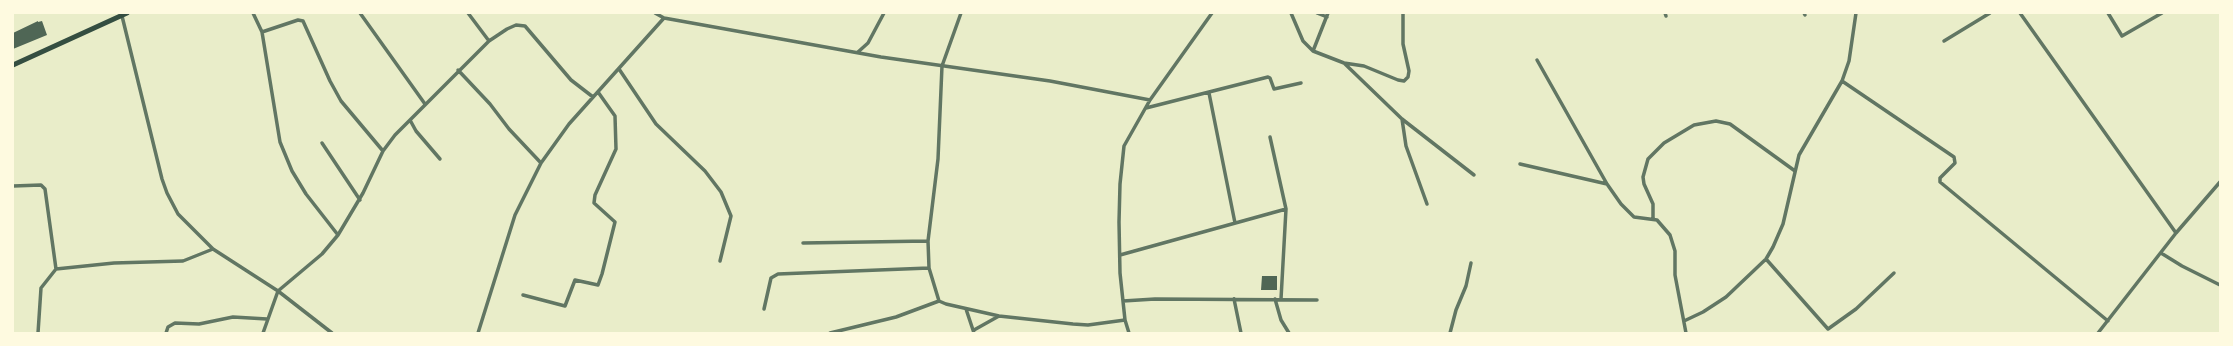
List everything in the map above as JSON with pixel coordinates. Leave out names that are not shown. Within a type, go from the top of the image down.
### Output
[{"type":"main road","points":[[13,65],[125,14]]},
{"type":"street","points":[[253,13],[262,32],[280,142],[292,171],[306,194],[338,235]]},
{"type":"street","points":[[360,13],[425,104]]},
{"type":"street","points":[[468,13],[489,41]]},
{"type":"street","points":[[656,13],[664,18],[942,66],[1050,81],[1150,100]]},
{"type":"street","points":[[858,52],[868,43],[884,13]]},
{"type":"street","points":[[939,301],[929,268],[928,241],[938,159],[942,66],[961,13]]},
{"type":"street","points":[[1129,333],[1125,320],[1120,255],[1119,222],[1122,158],[1128,135],[1150,100],[1212,13]]},
{"type":"street","points":[[1291,13],[1303,41],[1313,52],[1344,63],[1364,66],[1404,81],[1408,77],[1408,63],[1403,44],[1403,13]]},
{"type":"street","points":[[1313,52],[1328,15],[1317,13]]},
{"type":"street","points":[[1684,321],[1720,301],[1766,259],[1780,234],[1794,171],[1804,143],[1842,81],[1851,55],[1856,13]]},
{"type":"street","points":[[1944,41],[1990,13]]},
{"type":"street","points":[[2020,13],[2176,233]]},
{"type":"street","points":[[2108,13],[2122,36],[2162,13]]},
{"type":"street","points":[[125,14],[167,193],[183,220],[213,249],[278,291],[332,333]]},
{"type":"street","points":[[478,333],[515,215],[540,163],[560,135],[664,18]]},
{"type":"street","points":[[262,32],[298,20],[303,21],[330,81],[342,101],[383,151]]},
{"type":"street","points":[[263,333],[278,291],[322,254],[338,235],[360,200],[383,151],[425,104],[489,41],[516,25],[525,26],[571,80],[593,97]]},
{"type":"street","points":[[1538,60],[1607,184],[1627,212],[1634,217],[1653,219],[1666,231],[1673,243],[1675,251],[1675,275],[1686,333]]},
{"type":"street","points":[[1344,63],[1402,119],[1474,175]]},
{"type":"street","points":[[458,70],[490,104],[509,129],[540,163]]},
{"type":"street","points":[[619,70],[656,124],[705,171],[721,192],[731,216],[720,261]]},
{"type":"street","points":[[1146,108],[1268,77],[1270,78],[1274,89],[1301,83]]},
{"type":"street","points":[[1842,81],[1954,157],[1955,163],[1940,178],[1940,182],[2108,321]]},
{"type":"street","points":[[523,296],[565,306],[575,280],[598,285],[615,222],[594,203],[595,194],[616,149],[616,136],[615,116],[598,92]]},
{"type":"street","points":[[1209,92],[1235,223]]},
{"type":"street","points":[[1402,119],[1406,146],[1427,204]]},
{"type":"street","points":[[410,120],[416,131],[440,159]]},
{"type":"street","points":[[1653,219],[1653,204],[1643,177],[1646,163],[1656,150],[1694,126],[1716,121],[1730,124],[1794,171]]},
{"type":"street","points":[[1270,136],[1286,209],[1281,299]]},
{"type":"street","points":[[322,143],[360,200]]},
{"type":"street","points":[[1520,164],[1607,184]]},
{"type":"street","points":[[2098,333],[2176,233],[2220,182]]},
{"type":"street","points":[[13,186],[41,185],[46,189],[56,269],[41,288],[38,333]]},
{"type":"street","points":[[1120,255],[1286,209]]},
{"type":"street","points":[[803,243],[928,241]]},
{"type":"street","points":[[56,269],[114,263],[184,261],[213,249]]},
{"type":"street","points":[[2161,253],[2182,266],[2220,285]]},
{"type":"street","points":[[1766,259],[1828,329],[1856,309],[1894,272]]},
{"type":"street","points":[[1450,333],[1456,310],[1466,286],[1471,263]]},
{"type":"street","points":[[764,309],[771,278],[778,274],[929,268]]},
{"type":"street","points":[[1234,299],[1241,333]]},
{"type":"street","points":[[1123,300],[1317,300]]},
{"type":"street","points":[[1275,300],[1281,320],[1289,333]]},
{"type":"street","points":[[830,333],[896,317],[939,301],[966,309],[999,316],[1088,325],[1125,320]]},
{"type":"street","points":[[966,309],[974,331],[999,316]]},
{"type":"street","points":[[166,333],[168,327],[175,323],[199,324],[233,317],[267,319]]},
{"type":"building","points":[[38,21],[42,21],[47,35],[13,49],[13,33]]},
{"type":"building","points":[[1262,276],[1277,276],[1277,290],[1261,290]]}]
